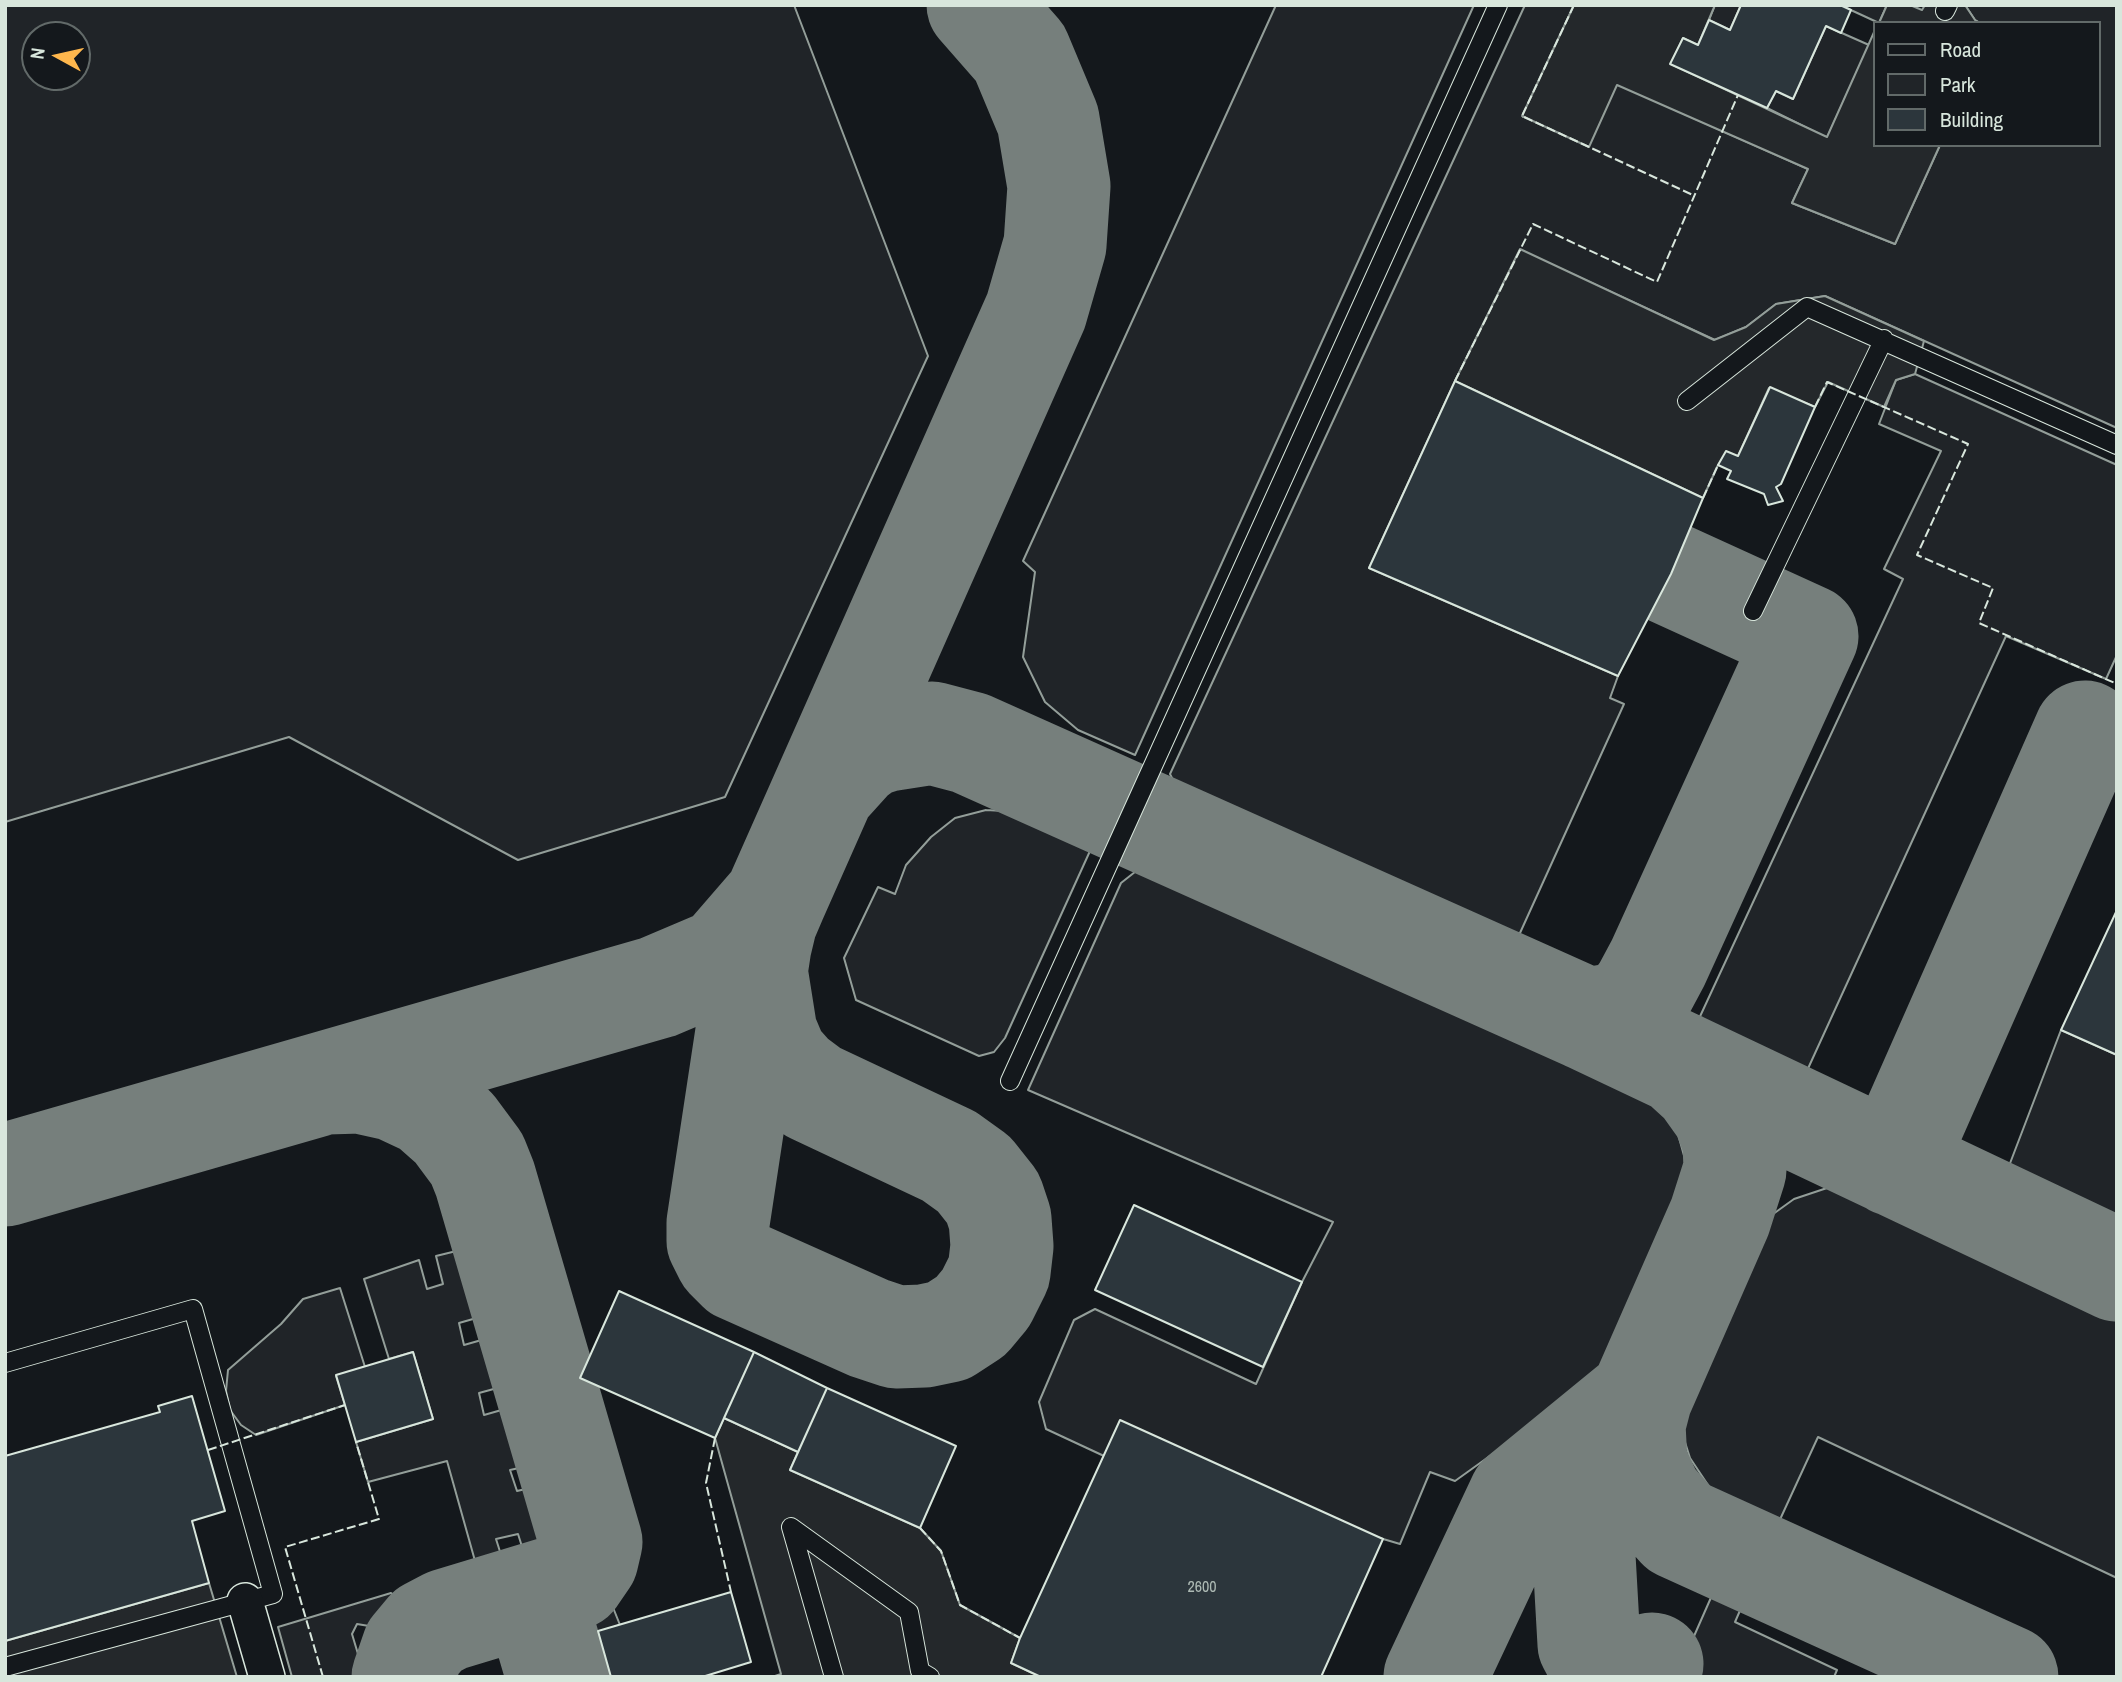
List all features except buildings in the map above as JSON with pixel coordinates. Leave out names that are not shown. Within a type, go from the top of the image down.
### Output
[{"type":"street","points":[[245,1601],[267,1677]]},
{"type":"lane","points":[[1010,1081],[1498,5]]},
{"type":"lane","points":[[1687,401],[1807,307],[2117,445]]},
{"type":"lane","points":[[1753,611],[1884,339]]},
{"type":"lane","points":[[5,1363],[193,1309],[273,1594],[5,1667]]},
{"type":"lane","points":[[834,1677],[791,1527],[909,1612],[920,1671],[930,1677]]},
{"type":"green space","points":[[5,5],[794,5],[928,356],[725,797],[518,860],[289,737],[5,822]]},
{"type":"green space","points":[[1276,5],[1474,5],[1135,755],[1078,730],[1045,702],[1023,657],[1035,572],[1023,561]]},
{"type":"green space","points":[[1525,5],[1574,5],[1523,117],[1617,84],[1808,169],[1792,203],[1895,244],[1939,147],[2101,147],[2101,21],[1977,21],[1965,5],[2117,5],[2117,428],[1825,296],[1776,304],[1746,327],[1715,340],[1520,250],[1455,381],[1369,568],[1618,676],[1610,698],[1624,704],[1510,955],[1187,808],[1170,774]]},
{"type":"green space","points":[[1715,5],[1741,5],[1730,30],[1709,20]]},
{"type":"green space","points":[[1840,5],[1887,5],[1880,21]]},
{"type":"green space","points":[[1826,26],[1869,45],[1827,138],[1767,108],[1776,91],[1793,99]]},
{"type":"green space","points":[[1915,374],[2117,465],[2117,655],[2106,679],[2006,636],[1800,1086],[1690,1038],[1903,579],[1884,569],[1941,451],[1879,424],[1896,380]]},
{"type":"green space","points":[[986,810],[1022,812],[1049,818],[1095,840],[1005,1038],[994,1052],[979,1056],[856,1000],[844,958],[878,887],[895,894],[906,865],[931,837],[955,818]]},
{"type":"green space","points":[[1145,864],[1164,864],[1617,1070],[1655,1098],[1678,1134],[1688,1170],[1687,1211],[1625,1359],[1455,1481],[1430,1472],[1400,1544],[1104,1456],[1046,1429],[1039,1402],[1074,1320],[1095,1309],[1256,1384],[1302,1282],[1333,1222],[1028,1090],[1121,883]]},
{"type":"green space","points":[[2061,1030],[2117,1055],[2117,1230],[2004,1179]]},
{"type":"green space","points":[[1827,1188],[1864,1188],[1896,1192],[2117,1295],[2117,1578],[1818,1437],[1777,1526],[1712,1491],[1690,1458],[1677,1417],[1678,1388],[1738,1250],[1762,1222],[1794,1199]]},
{"type":"green space","points":[[481,1245],[491,1255],[505,1298],[494,1313],[459,1323],[464,1345],[513,1331],[524,1371],[512,1384],[479,1393],[484,1415],[533,1401],[547,1449],[537,1464],[510,1470],[517,1491],[556,1482],[565,1513],[566,1530],[555,1563],[542,1571],[525,1556],[518,1534],[496,1539],[510,1583],[484,1593],[447,1461],[368,1482],[356,1442],[433,1419],[413,1352],[389,1359],[364,1279],[419,1260],[427,1289],[443,1284],[436,1256]]},
{"type":"green space","points":[[340,1288],[365,1367],[336,1376],[345,1405],[256,1435],[241,1425],[230,1410],[226,1391],[228,1370],[281,1324],[303,1299]]},
{"type":"green space","points":[[582,1591],[602,1595],[612,1605],[620,1625],[598,1632],[611,1677],[571,1677],[560,1642],[571,1599]]},
{"type":"green space","points":[[391,1593],[403,1602],[413,1618],[381,1628],[357,1624],[352,1634],[358,1654],[377,1652],[394,1657],[390,1677],[292,1677],[278,1627]]},
{"type":"green space","points":[[1713,1593],[1742,1606],[1735,1622],[1837,1670],[1834,1677],[1676,1677]]},
{"type":"shaded area","points":[[1574,5],[1715,5],[1698,45],[1683,38],[1671,64],[1827,137],[1874,32],[1874,147],[1939,147],[1895,244],[1792,203],[1808,169],[1617,85],[1589,147],[1522,116]]},
{"type":"shaded area","points":[[1887,5],[1910,5],[1922,10],[1925,5],[1965,5],[1977,21],[1880,21]]},
{"type":"shaded area","points":[[1520,249],[1714,340],[1746,327],[1776,304],[1825,296],[1924,341],[1915,374],[1896,380],[1884,407],[1828,382],[1815,407],[1769,388],[1738,456],[1718,465],[1703,498],[1455,381]]},
{"type":"shaded area","points":[[724,1418],[798,1452],[790,1470],[920,1528],[941,1551],[960,1605],[1020,1638],[1011,1663],[1041,1677],[772,1677],[781,1674],[715,1438]]},
{"type":"shaded area","points":[[209,1583],[237,1677],[5,1677],[5,1641]]},
{"type":"taxiway","points":[[5,1175],[658,987],[724,959],[775,900],[1036,311],[1055,245],[1059,186],[1048,120],[1020,53],[978,5]]},
{"type":"taxiway","points":[[1587,1019],[1617,1014],[1631,1007],[1643,991],[1807,636],[1671,574]]},
{"type":"taxiway","points":[[1894,1165],[2085,732]]},
{"type":"taxiway","points":[[825,788],[853,757],[868,746],[887,740],[932,733],[970,743],[1587,1019],[2117,1270]]},
{"type":"taxiway","points":[[756,970],[766,1033],[777,1059],[793,1077],[813,1092],[949,1156],[974,1174],[993,1198],[1000,1219],[1002,1246],[999,1272],[986,1298],[971,1316],[948,1331],[924,1336],[896,1337],[869,1328],[739,1270],[726,1257],[718,1241],[718,1223],[760,946],[775,900]]},
{"type":"taxiway","points":[[1680,1063],[1703,1084],[1723,1112],[1734,1141],[1735,1170],[1720,1217],[1641,1397],[1634,1424],[1636,1464],[1652,1498],[1679,1528],[2007,1677]]},
{"type":"taxiway","points":[[326,1083],[360,1082],[396,1090],[428,1105],[454,1128],[477,1159],[591,1542],[587,1559],[574,1578],[556,1587],[447,1620],[428,1630],[413,1648],[403,1677]]},
{"type":"taxiway","points":[[1435,1677],[1520,1496],[1641,1397]]},
{"type":"taxiway","points":[[1583,1538],[1589,1644],[1597,1659],[1612,1671],[1626,1674],[1640,1671],[1652,1664]]},
{"type":"taxiway","points":[[556,1587],[543,1612],[544,1629],[558,1677]]},
{"type":"fence","points":[[1574,5],[1522,116],[1695,196]]},
{"type":"fence","points":[[1455,381],[1533,224],[1657,282],[1738,95]]},
{"type":"fence","points":[[1815,407],[1827,382],[1968,444],[1917,555],[1993,588],[1979,623],[2117,684]]},
{"type":"fence","points":[[1703,498],[1718,465]]},
{"type":"fence","points":[[208,1450],[345,1405]]},
{"type":"fence","points":[[715,1438],[706,1483],[731,1592]]},
{"type":"fence","points":[[323,1677],[285,1547],[379,1519],[356,1442]]},
{"type":"fence","points":[[920,1528],[941,1551],[960,1605],[1020,1638]]}]
